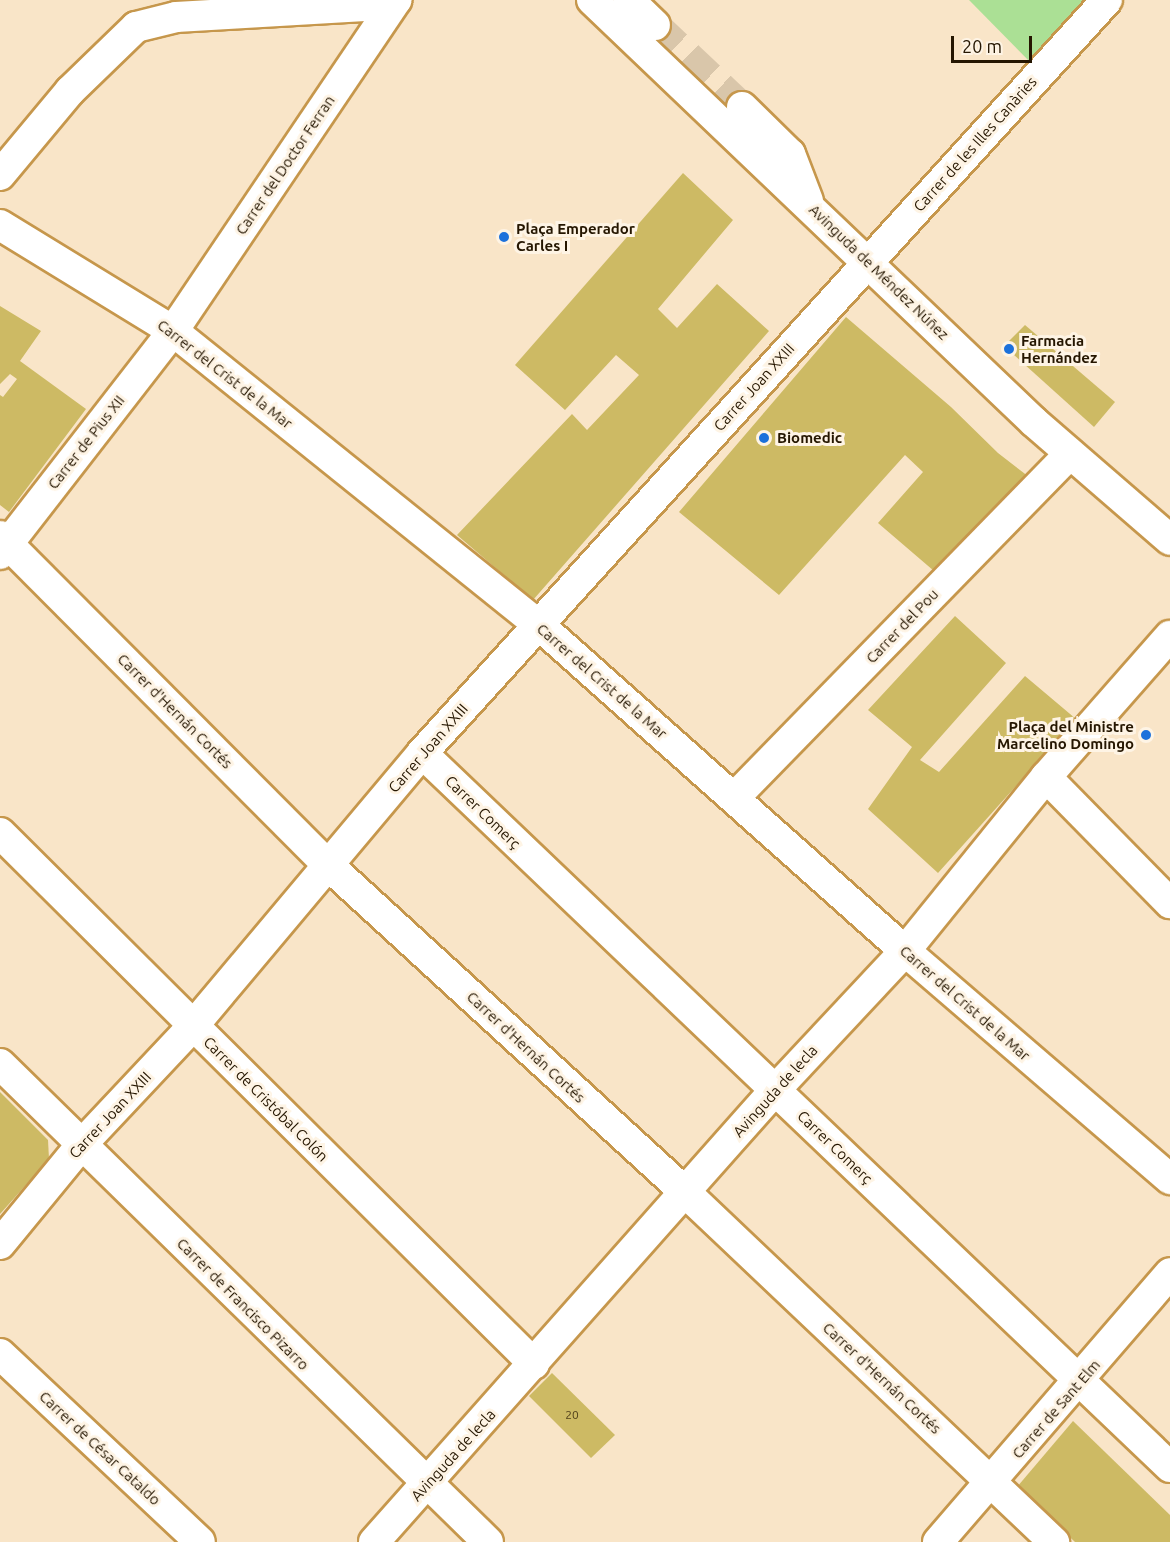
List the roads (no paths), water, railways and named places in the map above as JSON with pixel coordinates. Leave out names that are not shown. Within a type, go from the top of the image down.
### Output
[{"type":"street","points":[[0,175],[70,91],[136,27],[176,17],[365,6],[396,0]]},
{"type":"street","name":"Carrer del Doctor Ferran","points":[[173,331],[396,0]]},
{"type":"street","name":"Avinguda de Méndez Núñez","points":[[592,0],[1070,454],[1170,540]]},
{"type":"street","points":[[629,0],[655,25]]},
{"type":"street","name":"Carrer de les Illes Canàries","points":[[868,262],[1107,0]]},
{"type":"street","points":[[742,107],[790,154],[810,207]]},
{"type":"street","name":"Carrer del Crist de la Mar","points":[[0,225],[173,331],[538,624],[905,951],[1170,1179]]},
{"type":"street","name":"Carrer Joan XXIII","points":[[0,1244],[82,1144],[193,1026],[422,753],[868,262]]},
{"type":"street","name":"Carrer de Pius XII","points":[[3,544],[173,331]]},
{"type":"street","name":"Carrer del Pou","points":[[734,798],[1070,454]]},
{"type":"street","name":"Carrer d'Hernán Cortés","points":[[3,544],[327,864],[685,1192],[1054,1542]]},
{"type":"street","name":"Avinguda de lecla","points":[[374,1542],[428,1485],[775,1090],[905,951],[1046,777],[1170,636]]},
{"type":"street","name":"Carrer Comerç","points":[[422,753],[1170,1467]]},
{"type":"street","points":[[1046,777],[1170,903]]},
{"type":"street","name":"Carrer de Cristóbal Colón","points":[[0,833],[534,1364]]},
{"type":"street","name":"Carrer de Francisco Pizarro","points":[[0,1064],[488,1542]]},
{"type":"street","name":"Carrer de Sant Elm","points":[[938,1542],[993,1482],[1170,1273]]},
{"type":"street","name":"Carrer de César Cataldo","points":[[0,1354],[200,1542]]},
{"type":"tunnel","points":[[655,25],[742,107]]},
{"type":"place","name":"Plaça Emperador Carles I","points":[[504,237]]},
{"type":"place","name":"Farmacia Hernández","points":[[1009,349]]},
{"type":"place","name":"Biomedic","points":[[764,438]]},
{"type":"place","name":"Plaça del Ministre Marcelino Domingo","points":[[1146,735]]}]
